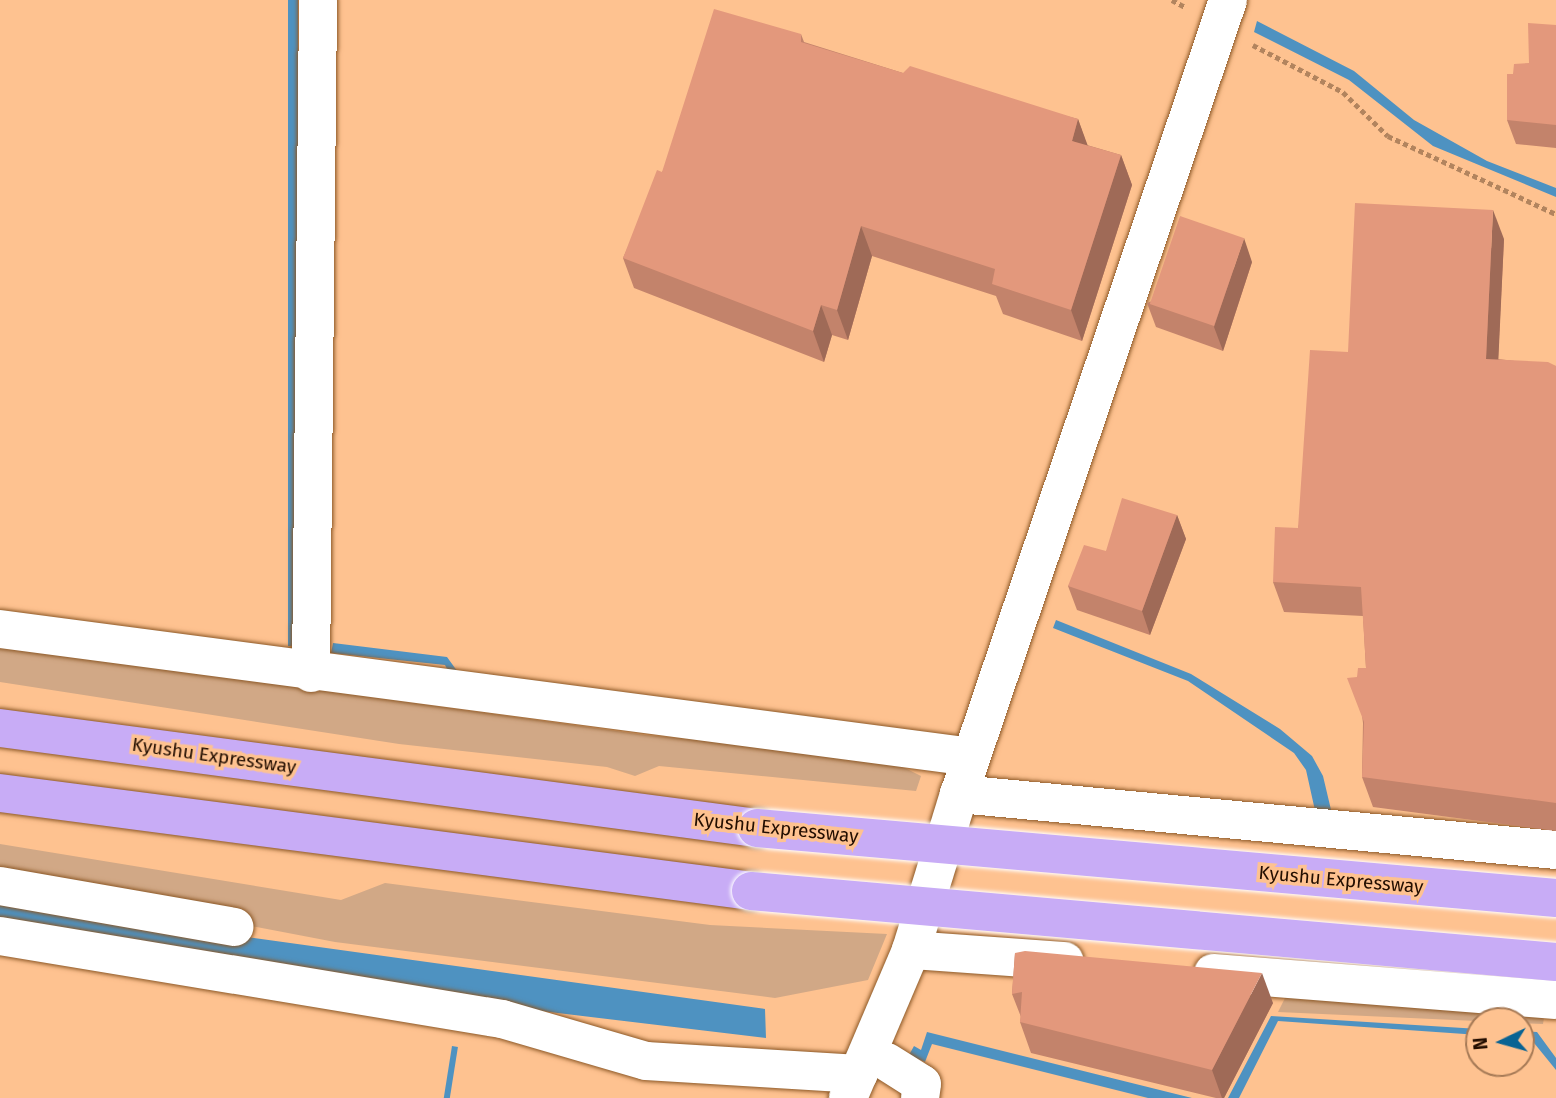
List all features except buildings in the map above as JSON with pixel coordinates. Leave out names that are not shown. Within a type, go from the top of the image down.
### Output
[{"type":"highway","name":"Kyushu Expressway","points":[[0,728],[757,828],[1556,898]]},
{"type":"highway","points":[[0,793],[751,891],[1556,962]]},
{"type":"street","points":[[311,673],[318,0]]},
{"type":"street","points":[[865,1078],[911,950],[971,757],[1228,0]]},
{"type":"street","points":[[0,629],[311,673],[971,757]]},
{"type":"street","points":[[959,794],[1556,850]]},
{"type":"street","points":[[0,886],[234,927]]},
{"type":"street","points":[[0,936],[502,1019],[646,1060],[922,1084],[920,1098]]},
{"type":"street","points":[[911,950],[1103,964]]},
{"type":"street","points":[[1172,970],[1556,1000]]},
{"type":"path","points":[[1245,41],[1343,93],[1388,136],[1556,214]]},
{"type":"shaded area","points":[[0,646],[645,735],[881,756],[921,776],[916,791],[659,766],[635,776],[607,767],[399,744],[0,682]]},
{"type":"shaded area","points":[[0,844],[341,900],[385,883],[710,925],[887,934],[868,980],[775,998],[335,942],[0,878]]},
{"type":"shaded area","points":[[1291,986],[1546,1005],[1543,1024],[1535,1024],[1535,1007],[1465,1007],[1465,1020],[1278,1012]]},
{"type":"water","points":[[288,0],[298,0],[298,646],[288,646]]},
{"type":"water","points":[[1257,21],[1354,71],[1414,120],[1487,161],[1556,188],[1556,197],[1433,146],[1349,80],[1254,32]]},
{"type":"water","points":[[1056,620],[1191,674],[1280,729],[1312,756],[1323,776],[1332,814],[1316,815],[1306,770],[1294,753],[1188,681],[1053,628]]},
{"type":"water","points":[[333,643],[447,657],[460,675],[452,679],[445,665],[331,653]]},
{"type":"water","points":[[0,892],[233,935],[765,1009],[766,1038],[499,1006],[0,925]]},
{"type":"water","points":[[1271,1016],[1465,1028],[1465,1034],[1278,1021],[1239,1098],[1228,1098]]},
{"type":"water","points":[[927,1032],[1192,1098],[1148,1098],[932,1044],[925,1062],[909,1055],[914,1046],[921,1050]]},
{"type":"water","points":[[1535,1032],[1556,1058],[1556,1070],[1535,1044]]},
{"type":"water","points":[[452,1046],[458,1047],[450,1098],[444,1098]]}]
